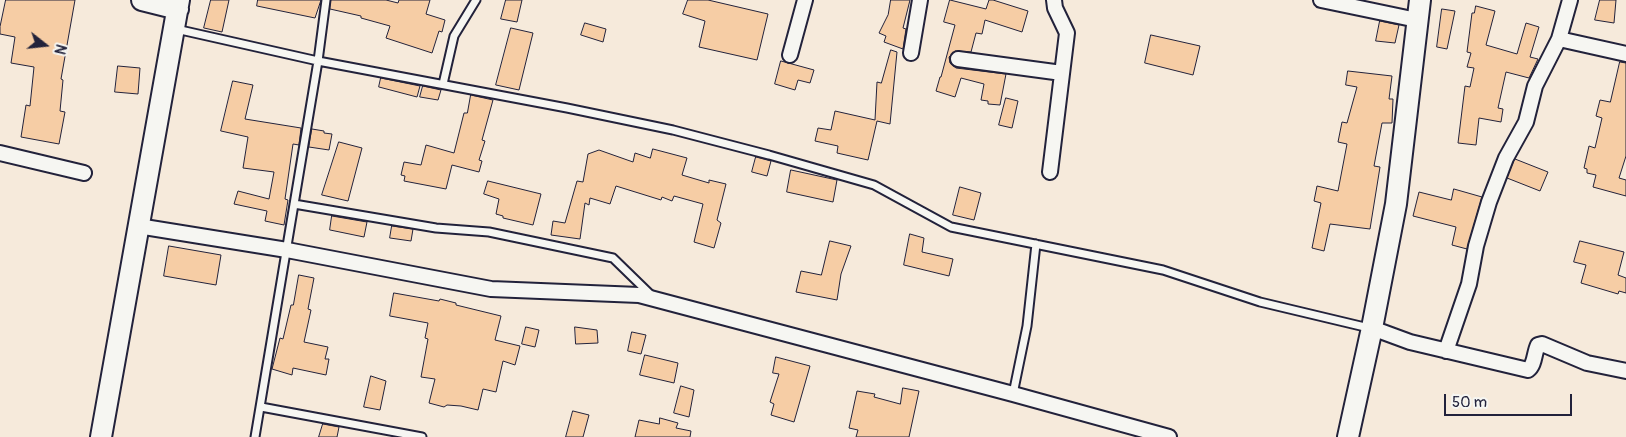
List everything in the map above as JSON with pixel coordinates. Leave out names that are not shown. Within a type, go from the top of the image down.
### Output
[{"type":"street","points":[[101,437],[179,4],[142,0]]},
{"type":"street","points":[[790,56],[804,0]]},
{"type":"street","points":[[911,53],[920,0]]},
{"type":"street","points":[[1050,172],[1067,33],[1055,8],[1054,0]]},
{"type":"street","points":[[1320,0],[1417,20]]},
{"type":"street","points":[[1348,437],[1372,328],[1396,204],[1420,0]]},
{"type":"street","points":[[1446,351],[1469,284],[1476,246],[1489,202],[1506,158],[1526,122],[1535,86],[1558,39],[1570,0]]},
{"type":"street","points":[[1558,39],[1626,54]]},
{"type":"street","points":[[958,59],[1062,72]]},
{"type":"street","points":[[0,153],[84,173]]},
{"type":"street","points":[[138,226],[287,250],[491,289],[639,295],[1169,437]]},
{"type":"street","points":[[1372,328],[1410,342],[1528,370],[1532,366],[1536,349],[1542,344],[1588,362],[1626,371]]},
{"type":"lane","points":[[256,437],[318,61],[326,0]]},
{"type":"lane","points":[[443,84],[454,36],[476,0]]},
{"type":"lane","points":[[174,29],[318,61],[673,130],[874,185],[951,227],[1163,270],[1260,302],[1372,328]]},
{"type":"lane","points":[[294,204],[436,228],[489,232],[613,258],[656,300]]},
{"type":"lane","points":[[1013,394],[1027,326],[1036,244]]},
{"type":"lane","points":[[261,407],[422,437]]},
{"type":"building","points":[[6,0],[75,0],[61,79],[63,80],[60,111],[65,112],[59,144],[21,137],[26,105],[30,106],[34,67],[11,63],[15,37],[0,34]]},
{"type":"building","points":[[211,0],[229,0],[222,32],[204,28]]},
{"type":"building","points":[[258,0],[321,0],[315,18],[257,6]]},
{"type":"building","points":[[331,0],[386,0],[398,3],[399,0],[430,0],[426,14],[445,20],[442,32],[439,31],[432,53],[386,38],[390,26],[361,18],[361,16],[330,9]]},
{"type":"building","points":[[506,0],[522,0],[517,22],[501,19]]},
{"type":"building","points":[[688,0],[708,0],[768,14],[757,60],[699,47],[705,21],[683,14]]},
{"type":"building","points":[[891,0],[910,0],[903,28],[906,29],[903,49],[884,42],[886,36],[879,33],[888,15]]},
{"type":"building","points":[[950,0],[986,9],[989,0],[993,0],[1028,11],[1022,32],[985,20],[982,34],[976,33],[971,52],[955,51],[949,57],[950,63],[956,68],[1006,74],[1000,105],[988,104],[988,101],[981,100],[984,84],[961,78],[955,97],[936,91],[955,25],[944,22]]},
{"type":"building","points":[[1600,0],[1616,0],[1614,23],[1595,20]]},
{"type":"building","points":[[1476,6],[1495,11],[1486,45],[1517,54],[1526,23],[1539,27],[1530,57],[1538,59],[1529,78],[1506,72],[1498,108],[1503,109],[1501,122],[1479,118],[1476,145],[1458,143],[1465,86],[1470,87],[1474,68],[1467,67],[1471,53],[1467,52],[1472,13],[1474,13]]},
{"type":"building","points":[[1442,9],[1455,11],[1447,49],[1437,47]]},
{"type":"building","points":[[1380,21],[1399,25],[1395,43],[1376,41]]},
{"type":"building","points":[[585,23],[606,29],[603,42],[581,35]]},
{"type":"building","points":[[511,28],[533,33],[519,90],[496,85]]},
{"type":"building","points":[[1151,35],[1200,46],[1193,75],[1145,63]]},
{"type":"building","points":[[891,50],[897,52],[890,124],[877,121],[868,160],[837,153],[838,146],[815,141],[818,128],[831,130],[835,111],[875,120],[877,82],[881,83]]},
{"type":"building","points":[[781,61],[814,70],[810,83],[798,80],[795,90],[775,84]]},
{"type":"building","points":[[1620,62],[1626,63],[1626,156],[1619,178],[1626,180],[1626,196],[1593,187],[1596,175],[1587,173],[1587,169],[1584,168],[1589,146],[1595,148],[1602,118],[1596,116],[1600,100],[1610,102]]},
{"type":"building","points":[[118,66],[140,68],[138,94],[115,92]]},
{"type":"building","points":[[1348,71],[1392,76],[1389,99],[1393,99],[1392,123],[1382,123],[1374,166],[1380,167],[1370,229],[1330,224],[1324,251],[1312,248],[1321,203],[1314,201],[1317,186],[1338,191],[1347,144],[1338,142],[1342,122],[1347,123],[1357,87],[1346,85]]},
{"type":"building","points":[[381,78],[420,86],[417,97],[379,87]]},
{"type":"building","points":[[233,81],[253,85],[245,119],[301,128],[299,145],[293,144],[285,199],[288,200],[284,225],[265,221],[267,211],[234,204],[238,191],[269,199],[274,172],[243,168],[248,137],[221,131]]},
{"type":"building","points":[[423,86],[441,90],[438,100],[420,97]]},
{"type":"building","points":[[471,95],[493,100],[482,140],[485,141],[479,160],[482,161],[479,172],[452,165],[446,189],[404,181],[405,176],[401,175],[404,162],[421,165],[426,145],[454,153],[464,113],[467,113]]},
{"type":"building","points":[[1006,98],[1018,101],[1012,128],[999,125]]},
{"type":"building","points":[[312,129],[332,134],[329,150],[309,147]]},
{"type":"building","points":[[339,142],[362,148],[348,201],[322,195]]},
{"type":"building","points":[[653,149],[687,158],[682,175],[709,183],[709,180],[726,184],[717,220],[721,223],[714,248],[694,242],[703,204],[674,196],[672,201],[662,197],[661,200],[616,186],[610,204],[590,198],[589,205],[585,203],[580,239],[551,235],[553,221],[565,223],[577,181],[583,182],[588,154],[599,150],[633,162],[635,153],[650,158]]},
{"type":"building","points":[[756,157],[771,161],[767,176],[752,172]]},
{"type":"building","points":[[1515,159],[1548,172],[1540,191],[1507,178]]},
{"type":"building","points":[[791,170],[837,180],[833,202],[787,192]]},
{"type":"building","points":[[488,181],[541,194],[533,225],[503,218],[503,216],[496,214],[499,199],[484,194]]},
{"type":"building","points":[[960,187],[981,193],[974,220],[953,215]]},
{"type":"building","points":[[1454,189],[1482,197],[1467,249],[1452,245],[1456,227],[1413,216],[1419,192],[1451,200]]},
{"type":"building","points":[[332,216],[367,222],[364,237],[330,230]]},
{"type":"building","points":[[392,226],[413,229],[411,241],[390,238]]},
{"type":"building","points":[[910,234],[924,238],[922,252],[953,259],[949,276],[904,265]]},
{"type":"building","points":[[830,241],[851,246],[841,274],[837,300],[796,292],[801,271],[821,275]]},
{"type":"building","points":[[1580,241],[1624,252],[1618,275],[1626,278],[1626,293],[1619,291],[1618,294],[1581,283],[1586,265],[1574,262]]},
{"type":"building","points":[[169,246],[221,255],[216,285],[164,276]]},
{"type":"building","points":[[299,275],[314,278],[308,309],[311,310],[304,342],[328,347],[325,359],[329,359],[326,375],[293,368],[292,375],[272,369],[280,338],[283,339],[291,305],[293,305]]},
{"type":"building","points":[[394,293],[439,301],[440,299],[501,316],[495,340],[520,346],[515,365],[503,361],[496,392],[483,389],[478,410],[461,406],[447,405],[444,407],[429,403],[435,379],[421,377],[428,339],[425,338],[428,323],[390,316]]},
{"type":"building","points":[[526,327],[539,330],[535,347],[522,344]]},
{"type":"building","points":[[575,327],[597,330],[598,343],[576,344]]},
{"type":"building","points":[[632,332],[646,335],[641,354],[628,351]]},
{"type":"building","points":[[645,355],[678,363],[674,383],[640,375]]},
{"type":"building","points":[[776,357],[810,366],[794,422],[771,415],[774,404],[770,402],[779,374],[773,373]]},
{"type":"building","points":[[371,376],[386,381],[380,410],[364,407]]},
{"type":"building","points":[[681,386],[694,390],[689,417],[674,413]]},
{"type":"building","points":[[903,388],[919,391],[909,437],[856,437],[858,430],[849,428],[857,391],[875,394],[874,397],[900,404]]},
{"type":"building","points":[[573,411],[589,415],[583,437],[566,437]]},
{"type":"building","points":[[660,418],[678,423],[676,428],[691,431],[690,437],[635,437],[639,420],[659,424]]},
{"type":"building","points":[[323,424],[339,427],[337,437],[319,437]]}]
